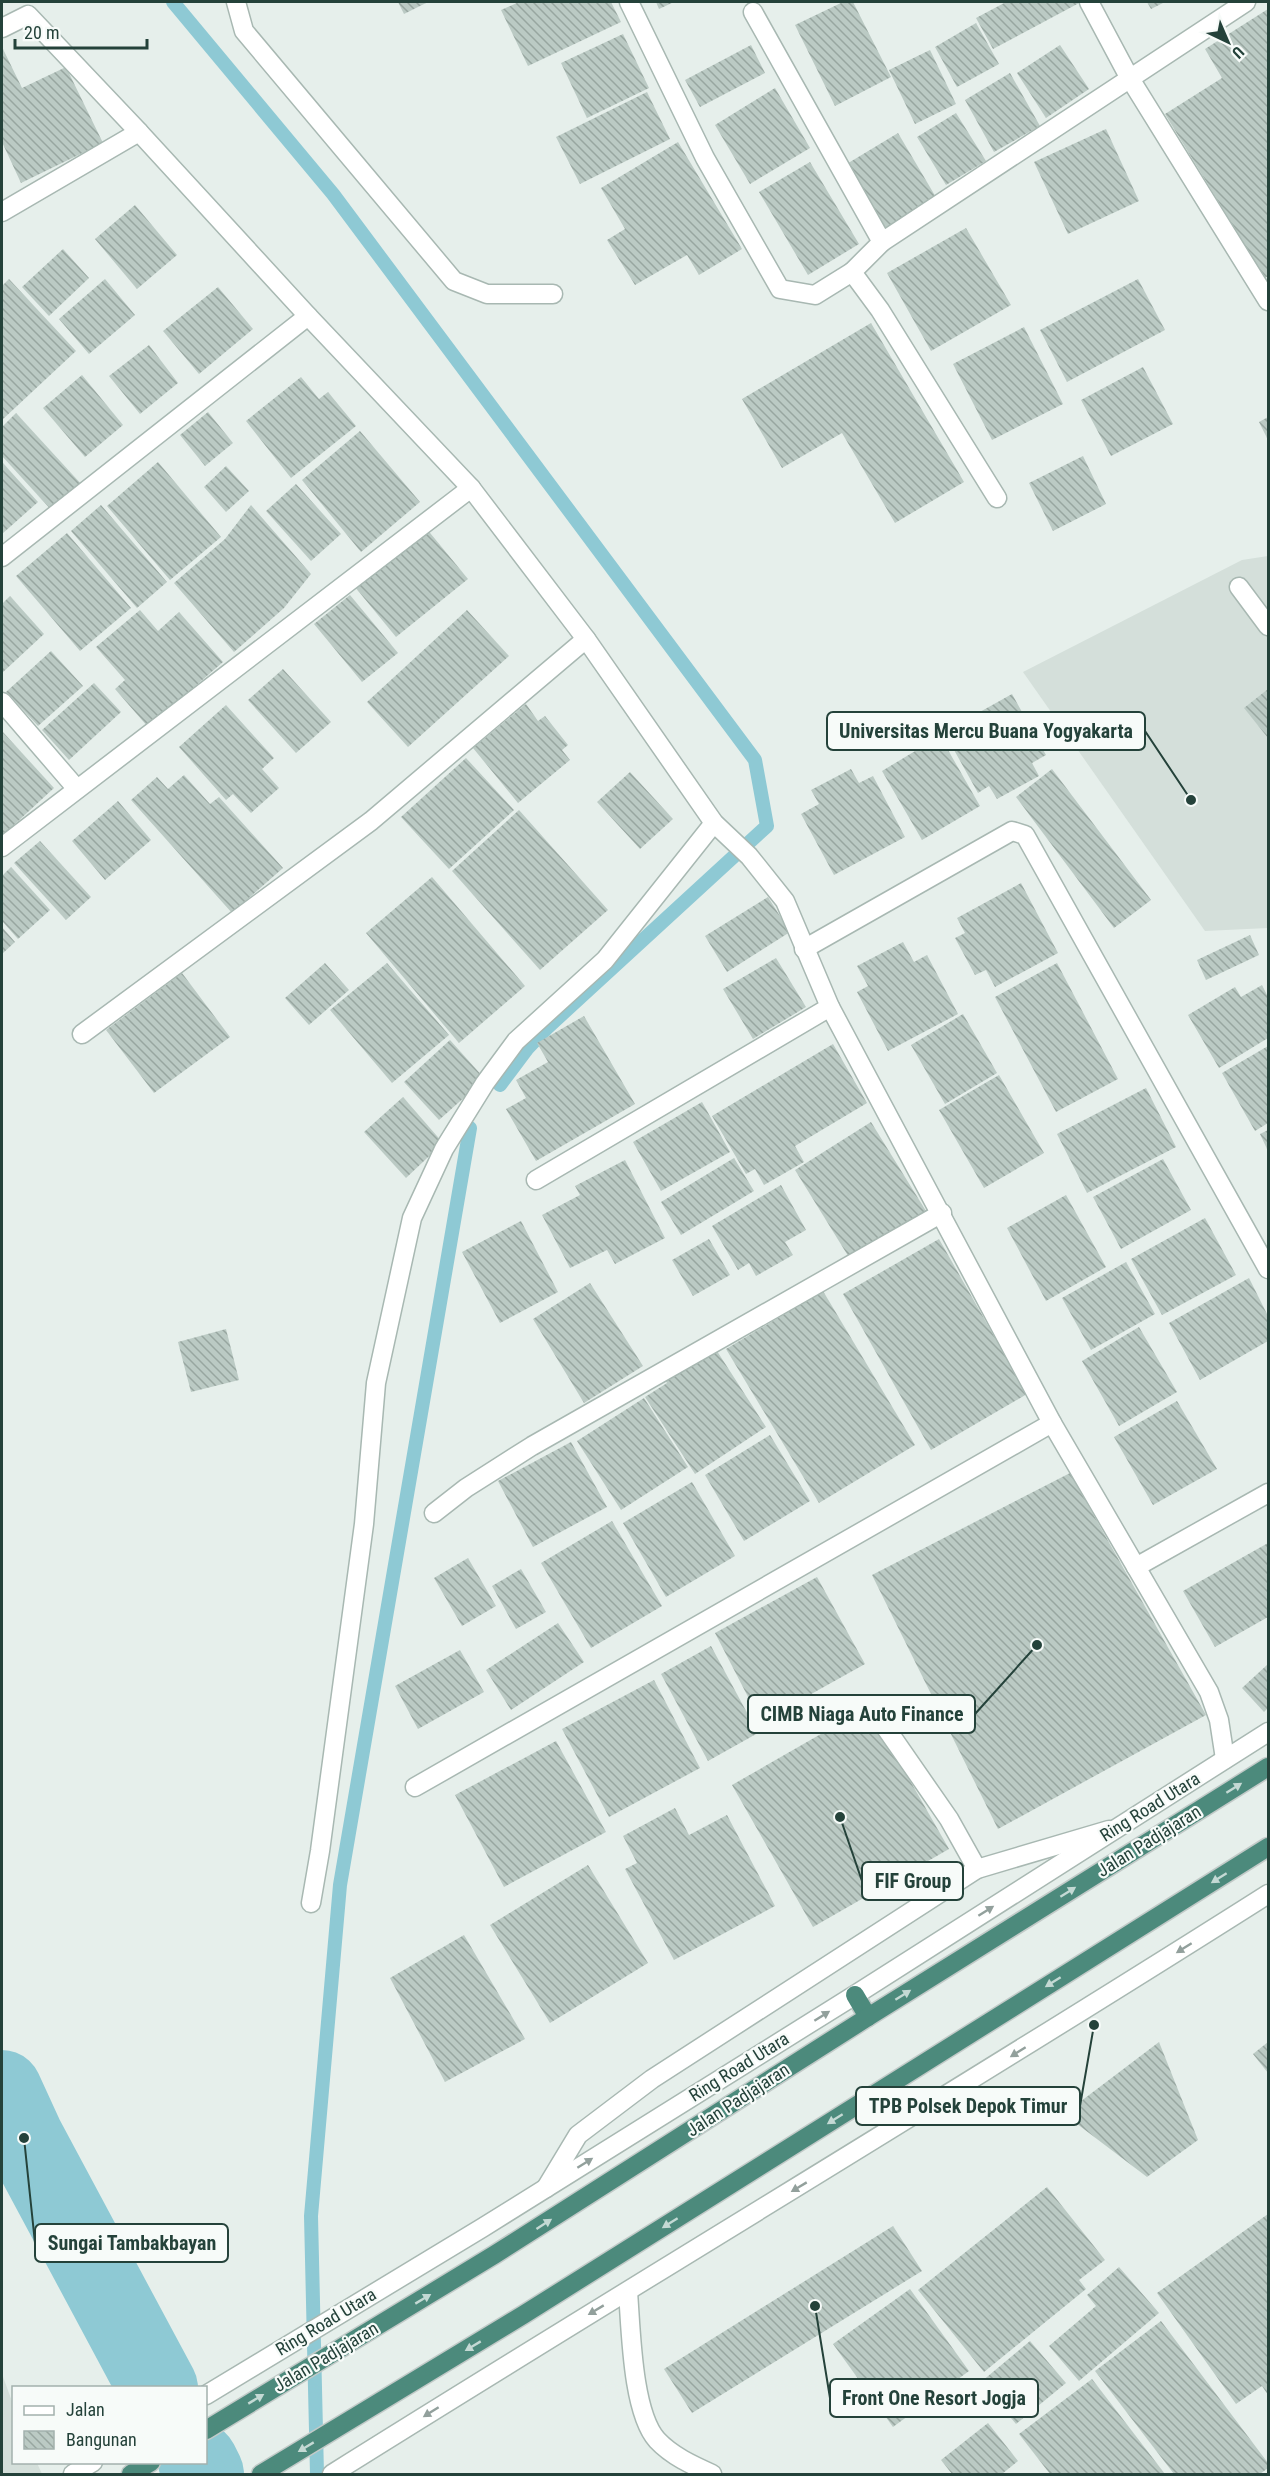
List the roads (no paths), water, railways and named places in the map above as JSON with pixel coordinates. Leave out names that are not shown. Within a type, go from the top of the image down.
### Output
[{"type":"highway","name":"Jalan Padjajaran","points":[[207,2429],[494,2255],[868,2017],[1269,1767]]},
{"type":"highway","points":[[261,2475],[523,2315],[1269,1847]]},
{"type":"highway","points":[[855,1995],[868,2017]]},
{"type":"highway","points":[[131,2475],[149,2464]]},
{"type":"street","points":[[236,2],[244,31],[454,281],[487,294],[553,294]]},
{"type":"street","points":[[629,2],[705,158],[780,289],[815,295],[852,272],[882,242],[1246,2]]},
{"type":"street","points":[[1089,2],[1129,77],[1269,301]]},
{"type":"street","points":[[2,28],[22,8],[471,488],[586,639],[714,823],[749,856],[785,901],[830,1007],[942,1213],[1052,1423],[1209,1692],[1219,1720],[1225,1759]]},
{"type":"street","points":[[753,12],[882,242]]},
{"type":"street","points":[[2,212],[140,132]]},
{"type":"street","points":[[852,272],[880,309],[997,498]]},
{"type":"street","points":[[2,557],[308,316]]},
{"type":"street","points":[[2,848],[471,488]]},
{"type":"street","points":[[1239,587],[1269,626]]},
{"type":"street","points":[[82,1034],[371,821],[586,639]]},
{"type":"street","points":[[2,702],[77,789]]},
{"type":"street","points":[[311,1903],[364,1524],[376,1383],[412,1218],[444,1149],[485,1083],[516,1041],[605,960],[714,823]]},
{"type":"street","points":[[804,949],[1012,831],[1025,835],[1269,1269]]},
{"type":"street","points":[[536,1180],[830,1007]]},
{"type":"street","points":[[434,1513],[466,1488],[532,1446],[942,1213]]},
{"type":"street","points":[[415,1787],[1052,1423]]},
{"type":"street","points":[[1136,1567],[1269,1493]]},
{"type":"street","points":[[881,1721],[949,1819],[977,1869]]},
{"type":"street","name":"Ring Road Utara","points":[[207,2394],[482,2228],[1269,1732]]},
{"type":"street","points":[[546,2187],[578,2135],[652,2079],[977,1869],[1117,1828]]},
{"type":"street","points":[[332,2475],[534,2348],[973,2080],[1269,1894]]},
{"type":"street","points":[[628,2292],[642,2413],[656,2439],[684,2461],[712,2475]]},
{"type":"street","points":[[73,2475],[91,2464]]},
{"type":"waterway","points":[[173,2],[333,194],[755,760],[767,826],[548,1027],[527,1049],[500,1085]]},
{"type":"waterway","points":[[317,2474],[311,2216],[340,1885],[470,1128]]},
{"type":"waterway","points":[[2,2090],[24,2138],[157,2386]]},
{"type":"waterway","points":[[199,2464],[204,2474]]},
{"type":"place","name":"Universitas Mercu Buana Yogyakarta","points":[[1191,800]]},
{"type":"place","name":"CIMB Niaga Auto Finance","points":[[1037,1645]]},
{"type":"place","name":"FIF Group","points":[[840,1817]]},
{"type":"place","name":"TPB Polsek Depok Timur","points":[[1094,2025]]},
{"type":"place","name":"Sungai Tambakbayan","points":[[24,2138]]},
{"type":"place","name":"Front One Resort Jogja","points":[[815,2306]]}]
